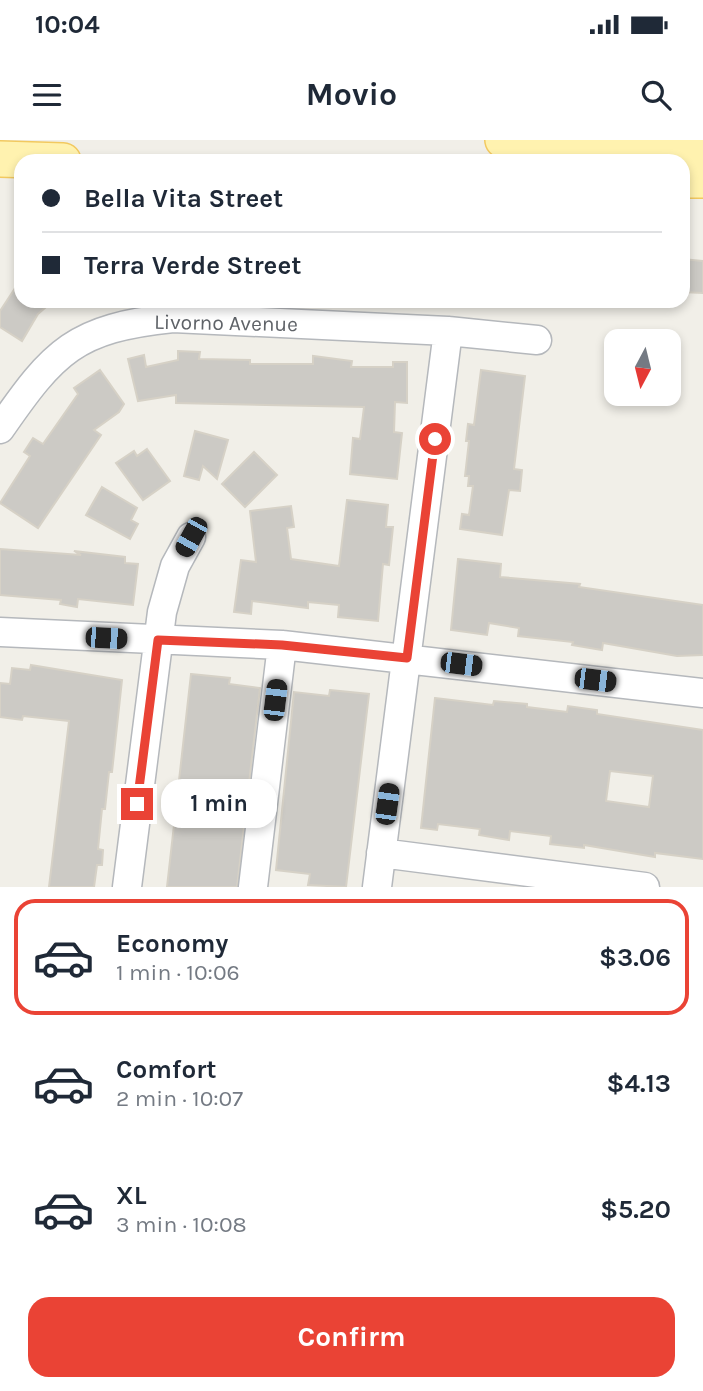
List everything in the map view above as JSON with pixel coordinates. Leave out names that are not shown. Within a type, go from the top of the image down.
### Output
[{"type":"main road","points":[[503,140],[703,146]]},
{"type":"street","name":"Livorno Avenue","points":[[0,429],[51,360],[104,329],[173,318],[448,331],[537,341]]},
{"type":"street","points":[[377,887],[448,331]]},
{"type":"street","points":[[127,887],[162,612],[175,566],[191,537]]},
{"type":"street","points":[[0,632],[282,645],[703,694]]},
{"type":"street","points":[[253,887],[282,645]]},
{"type":"street","points":[[381,853],[645,887]]},
{"type":"building","points":[[690,260],[703,261],[703,293],[690,292]]},
{"type":"building","points":[[14,290],[14,308],[45,308],[38,314],[22,341],[0,327],[0,311]]},
{"type":"building","points":[[178,351],[200,352],[199,359],[250,360],[250,364],[313,364],[313,356],[352,361],[351,367],[393,367],[393,362],[407,362],[407,403],[395,402],[394,432],[402,433],[397,479],[350,474],[353,438],[360,439],[364,407],[176,403],[176,395],[138,401],[128,359],[144,355],[146,367],[178,360]]},
{"type":"building","points":[[100,370],[124,404],[119,412],[94,430],[101,435],[38,528],[0,503],[30,456],[24,452],[33,438],[43,444],[78,394],[74,388]]},
{"type":"building","points":[[481,370],[525,376],[514,469],[522,470],[520,491],[509,490],[502,535],[460,529],[462,514],[469,515],[473,486],[468,486],[469,476],[465,476],[469,441],[466,441],[468,424],[474,425]]},
{"type":"building","points":[[195,431],[228,440],[217,479],[203,466],[199,480],[184,476]]},
{"type":"building","points":[[147,449],[170,481],[143,500],[116,463],[134,451],[137,456]]},
{"type":"building","points":[[254,452],[277,475],[245,507],[222,484]]},
{"type":"building","points":[[102,487],[137,508],[131,520],[138,524],[130,539],[86,515]]},
{"type":"building","points":[[347,500],[388,505],[386,527],[393,527],[389,565],[383,564],[378,621],[338,617],[339,605],[308,602],[308,608],[252,601],[251,614],[234,612],[241,560],[256,562],[250,511],[291,506],[294,527],[287,528],[291,559],[339,566]]},
{"type":"building","points":[[0,549],[81,555],[74,551],[125,557],[125,563],[138,564],[133,605],[78,599],[77,607],[60,604],[61,600],[0,595]]},
{"type":"building","points":[[458,559],[501,564],[500,577],[580,584],[579,587],[703,605],[703,655],[677,656],[603,643],[602,650],[572,645],[573,642],[518,636],[519,628],[489,623],[487,635],[451,630]]},
{"type":"building","points":[[31,665],[122,680],[112,772],[109,772],[105,809],[102,809],[98,849],[103,850],[102,865],[97,865],[94,887],[49,887],[69,721],[23,716],[22,720],[0,717],[0,683],[10,684],[12,668],[30,670]]},
{"type":"building","points":[[191,674],[230,678],[229,684],[260,688],[237,887],[167,887]]},
{"type":"building","points":[[330,690],[369,694],[346,887],[308,885],[310,874],[276,870],[294,692],[329,696]]},
{"type":"building","points":[[435,698],[493,705],[494,701],[527,704],[527,707],[567,712],[568,706],[597,710],[597,714],[703,730],[703,859],[655,853],[655,857],[584,845],[584,848],[550,844],[551,836],[510,831],[509,840],[479,835],[480,829],[438,824],[437,830],[421,828]],"holes":[[[610,771],[653,776],[649,807],[606,801]]]},
{"type":"route","points":[[137,804],[158,640],[282,645],[407,658],[435,439]]}]
